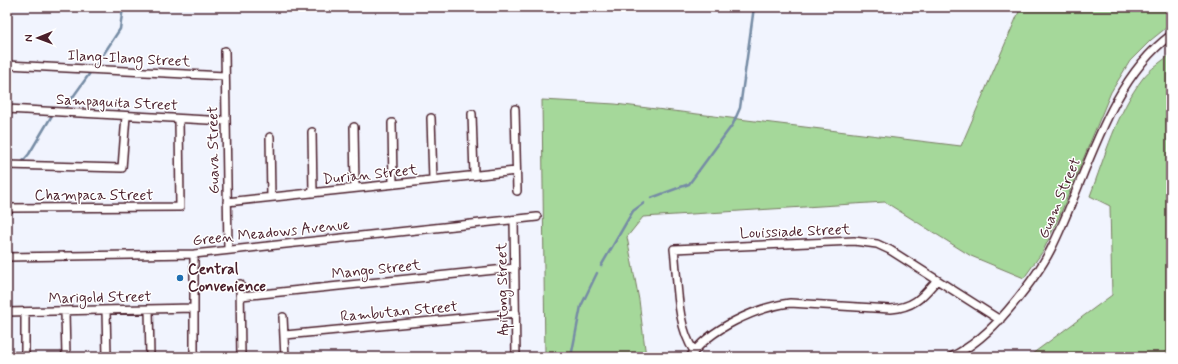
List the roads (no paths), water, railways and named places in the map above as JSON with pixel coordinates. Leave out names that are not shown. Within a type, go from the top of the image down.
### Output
[{"type":"street","name":"Guam Street","points":[[951,357],[976,341],[1000,320],[1036,274],[1051,250],[1097,142],[1125,85],[1149,53],[1171,35]]},
{"type":"street","name":"Guava Street","points":[[225,51],[228,249]]},
{"type":"street","name":"Ilang-Ilang Street","points":[[7,65],[225,76]]},
{"type":"street","name":"Sampaguita Street","points":[[7,109],[226,121]]},
{"type":"street","points":[[515,109],[517,191]]},
{"type":"street","points":[[472,114],[474,175]]},
{"type":"street","points":[[7,165],[122,168],[126,116]]},
{"type":"street","name":"Champaca Street","points":[[7,208],[180,207],[179,118]]},
{"type":"street","points":[[431,118],[433,180]]},
{"type":"street","points":[[392,123],[393,184]]},
{"type":"street","points":[[354,127],[355,188]]},
{"type":"street","points":[[312,132],[313,193]]},
{"type":"street","points":[[270,137],[272,197]]},
{"type":"street","name":"Durian Street","points":[[227,202],[516,171]]},
{"type":"street","name":"Green Meadows Avenue","points":[[7,257],[194,254],[228,249],[537,217]]},
{"type":"street","name":"Apitong Street","points":[[514,220],[516,357]]},
{"type":"street","name":"Louissiade Street","points":[[692,354],[682,323],[674,249],[866,242],[877,244],[890,250],[1000,320]]},
{"type":"street","points":[[194,254],[194,357]]},
{"type":"street","name":"Mango Street","points":[[240,296],[515,268]]},
{"type":"street","points":[[692,354],[720,330],[759,310],[774,305],[790,303],[891,309],[902,308],[912,305],[937,280]]},
{"type":"street","points":[[240,284],[241,357]]},
{"type":"street","name":"Marigold Street","points":[[7,312],[194,308]]},
{"type":"street","points":[[149,309],[150,357]]},
{"type":"street","points":[[106,310],[107,357]]},
{"type":"street","points":[[65,311],[66,357]]},
{"type":"street","points":[[7,356],[25,356],[25,312]]},
{"type":"street","name":"Rambutan Street","points":[[285,335],[516,313]]},
{"type":"street","points":[[283,317],[285,357]]},
{"type":"waterway","points":[[97,64],[120,29],[123,7]]},
{"type":"waterway","points":[[651,198],[689,184],[733,124],[740,108],[754,7]]},
{"type":"waterway","points":[[65,108],[90,73]]},
{"type":"waterway","points":[[23,161],[29,154],[51,117]]},
{"type":"waterway","points":[[7,174],[10,169]]},
{"type":"waterway","points":[[601,266],[633,211],[644,203]]},
{"type":"waterway","points":[[571,357],[581,306],[597,273]]},
{"type":"place","name":"Central Convenience","points":[[180,278]]}]
